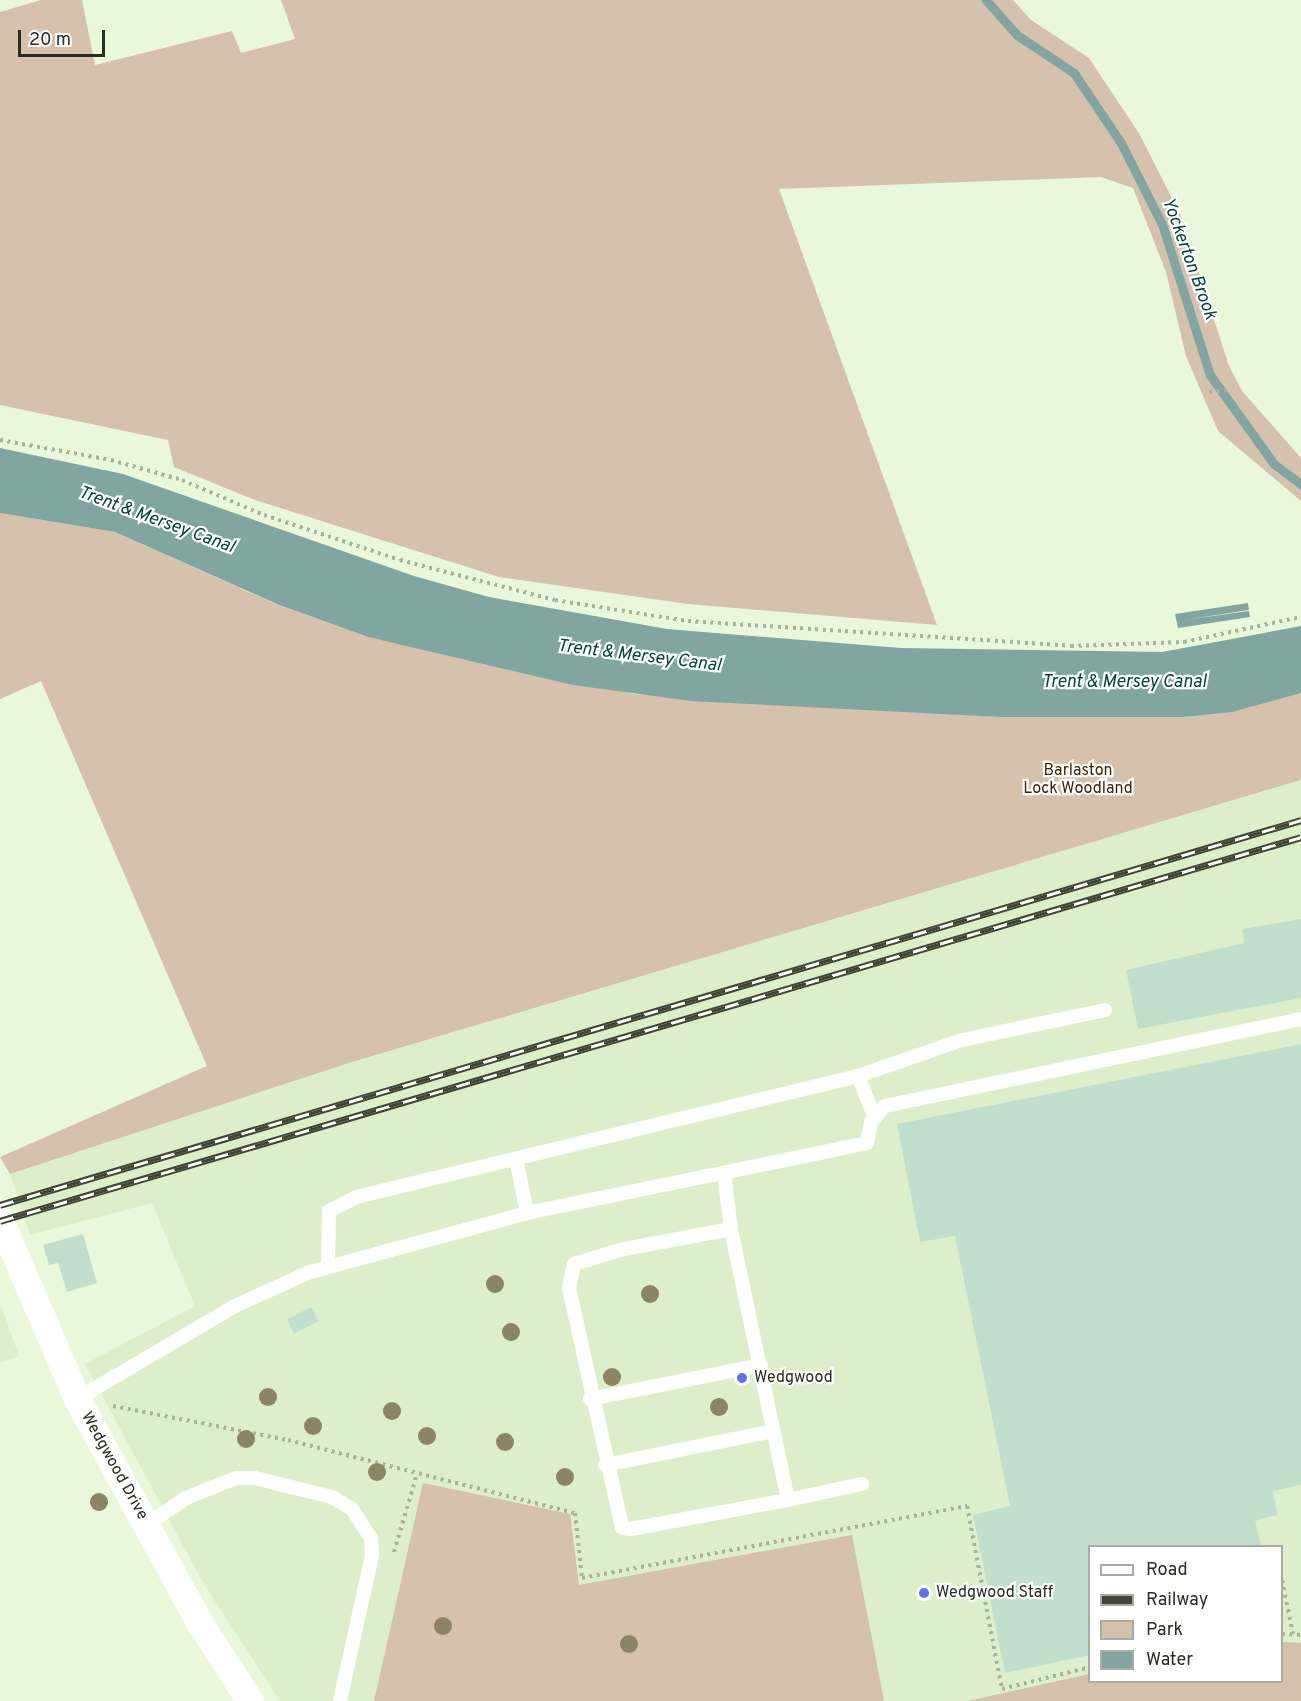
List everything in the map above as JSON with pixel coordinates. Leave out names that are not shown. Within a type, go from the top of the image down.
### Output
[{"type":"street","name":"Wedgwood Drive","points":[[0,1220],[77,1399],[146,1525],[250,1701]]},
{"type":"lane","points":[[328,1266],[329,1211],[338,1203],[858,1076],[962,1040],[1105,1010]]},
{"type":"lane","points":[[77,1399],[235,1306],[328,1266],[527,1213],[867,1143],[875,1118],[885,1106],[1301,1019]]},
{"type":"lane","points":[[858,1076],[875,1118]]},
{"type":"lane","points":[[516,1158],[527,1213]]},
{"type":"lane","points":[[724,1173],[731,1229],[788,1500]]},
{"type":"lane","points":[[731,1229],[620,1250],[574,1264],[569,1288],[590,1399],[622,1528],[788,1500],[862,1484]]},
{"type":"lane","points":[[590,1399],[761,1365]]},
{"type":"lane","points":[[605,1465],[774,1431]]},
{"type":"lane","points":[[146,1525],[222,1480],[255,1478],[332,1497],[352,1509],[371,1538],[372,1555],[340,1701]]},
{"type":"path","points":[[1209,392],[1227,390]]},
{"type":"path","points":[[0,440],[111,460],[182,480],[264,515],[400,560],[555,600],[688,621],[1071,646],[1184,642],[1301,617]]},
{"type":"path","points":[[77,1399],[288,1440],[575,1513],[582,1578],[967,1506],[1002,1689],[1088,1667]]},
{"type":"path","points":[[372,1555],[396,1552],[417,1474]]},
{"type":"path","points":[[1283,1589],[1293,1634]]},
{"type":"path","points":[[1283,1634],[1301,1635]]},
{"type":"shaded area","name":"Wedgwood","points":[[1301,780],[1301,1701],[280,1701],[205,1586],[85,1364],[195,1306],[152,1203],[30,1235],[10,1174],[349,1063]]},
{"type":"shaded area","points":[[0,1302],[19,1356],[0,1363]]},
{"type":"green space","points":[[41,0],[82,0],[95,65],[232,31],[241,53],[295,39],[281,0],[1013,0],[1031,20],[1089,58],[1139,133],[1181,216],[1229,366],[1242,391],[1301,458],[1301,501],[1218,431],[1186,356],[1166,272],[1133,188],[1101,177],[779,189],[937,625],[688,604],[499,577],[255,500],[174,467],[168,440],[0,405],[0,12]]},
{"type":"green space","name":"Barlaston Lock Woodland","points":[[0,513],[115,532],[278,605],[368,637],[634,694],[1000,717],[1183,717],[1301,693],[1301,780],[349,1063],[10,1174],[0,1157],[207,1066],[41,681],[0,699]]},
{"type":"green space","points":[[423,1483],[570,1514],[579,1585],[852,1535],[884,1701],[374,1701]]},
{"type":"green space","points":[[1283,1642],[1301,1643],[1301,1701],[968,1701],[1088,1674],[1088,1683],[1283,1683]]},
{"type":"water","name":"Trent & Mersey Canal","points":[[0,448],[123,474],[414,576],[489,597],[667,629],[901,648],[1162,652],[1301,626],[1301,693],[1232,712],[1183,717],[1000,717],[691,701],[573,685],[368,637],[279,605],[115,532],[0,513]]},
{"type":"water","points":[[1248,603],[1249,610],[1184,620],[1249,611],[1250,617],[1178,628],[1175,614]]},
{"type":"building","points":[[1301,919],[1301,998],[1138,1029],[1126,970],[1244,943],[1242,929]]},
{"type":"building","points":[[1301,1044],[1301,1485],[1273,1491],[1277,1515],[1255,1521],[1261,1545],[1088,1545],[1088,1655],[1005,1673],[973,1515],[1010,1506],[955,1236],[920,1242],[897,1124]]},
{"type":"building","points":[[83,1234],[97,1283],[67,1292],[58,1263],[49,1265],[43,1245]]},
{"type":"building","points":[[311,1307],[318,1321],[294,1334],[287,1319]]},
{"type":"waterway","name":"Yockerton Brook","points":[[986,0],[1017,35],[1074,73],[1121,143],[1162,224],[1210,375],[1274,464],[1301,484]]},
{"type":"railway","points":[[0,1205],[1301,820]]},
{"type":"railway","points":[[0,1221],[1301,837]]},
{"type":"place","name":"Wedgwood","points":[[742,1378]]},
{"type":"place","name":"Wedgwood Staff","points":[[924,1593]]}]
